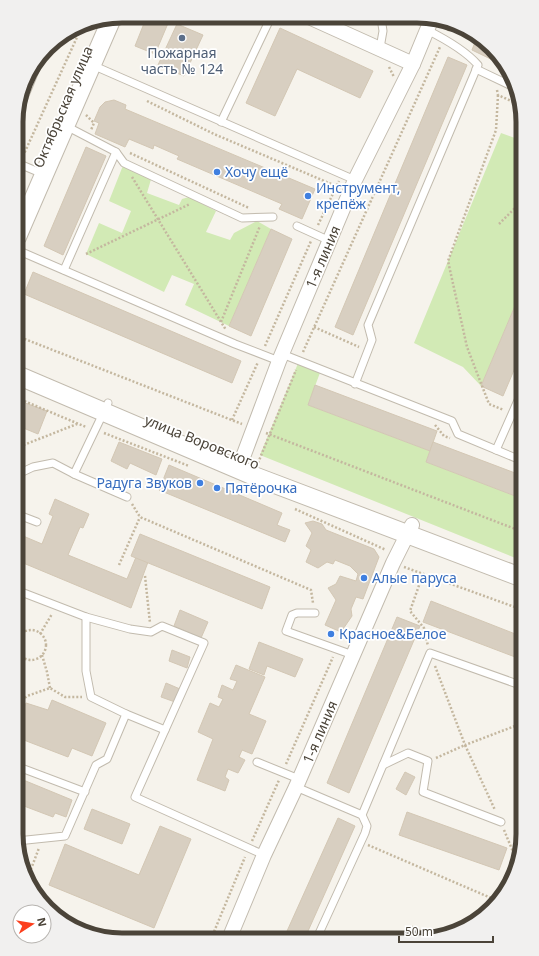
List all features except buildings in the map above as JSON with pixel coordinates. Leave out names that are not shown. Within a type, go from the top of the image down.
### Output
[{"type":"street","points":[[324,23],[413,64]]},
{"type":"street","points":[[88,63],[109,24]]},
{"type":"street","name":"1-я линия","points":[[250,461],[253,428],[281,357],[355,180],[413,64],[430,24]]},
{"type":"street","name":"Октябрьская улица","points":[[23,202],[36,171],[62,124],[88,63],[99,26]]},
{"type":"street","points":[[23,222],[62,124]]},
{"type":"street","name":"улица Воровского","points":[[23,369],[106,408],[250,461],[410,530],[516,564]]},
{"type":"street","points":[[23,377],[106,408],[254,476],[410,530],[516,575]]},
{"type":"street","name":"1-я линия","points":[[232,933],[264,855],[393,563],[410,530]]},
{"type":"lane","points":[[221,122],[268,23]]},
{"type":"lane","points":[[380,48],[382,23]]},
{"type":"lane","points":[[355,384],[372,340],[368,325],[478,65],[472,58],[444,39],[430,24]]},
{"type":"lane","points":[[88,63],[355,180]]},
{"type":"lane","points":[[476,69],[508,84]]},
{"type":"lane","points":[[62,124],[116,152],[124,163],[242,218],[273,217]]},
{"type":"lane","points":[[64,270],[116,152]]},
{"type":"lane","points":[[23,165],[36,171]]},
{"type":"lane","points":[[297,226],[330,241]]},
{"type":"lane","points":[[23,253],[235,344],[262,354],[300,361],[452,421],[458,434],[516,458]]},
{"type":"lane","points":[[496,450],[516,405]]},
{"type":"lane","points":[[74,474],[106,408]]},
{"type":"lane","points":[[23,472],[33,467],[53,463],[74,474],[127,497]]},
{"type":"lane","points":[[23,517],[37,522]]},
{"type":"lane","points":[[23,593],[86,617],[151,632],[162,626],[204,643],[135,797],[264,855]]},
{"type":"lane","points":[[315,613],[297,613],[292,615],[286,631],[353,655]]},
{"type":"lane","points":[[86,617],[86,671],[90,697],[165,730]]},
{"type":"lane","points":[[362,815],[430,653],[516,684]]},
{"type":"lane","points":[[23,840],[65,836],[96,765],[107,759],[126,714]]},
{"type":"lane","points":[[383,765],[408,754],[428,761],[423,792],[501,822]]},
{"type":"lane","points":[[257,762],[283,773],[297,783],[362,815],[367,826],[319,933]]},
{"type":"lane","points":[[23,769],[85,792]]},
{"type":"path","points":[[300,361],[449,28]]},
{"type":"path","points":[[23,152],[79,33]]},
{"type":"path","points":[[498,95],[496,130],[448,261],[467,347],[481,386],[489,404],[512,414]]},
{"type":"path","points":[[144,100],[214,134],[336,186]]},
{"type":"path","points":[[83,112],[94,123],[89,134]]},
{"type":"path","points":[[125,151],[249,207],[263,217],[222,322]]},
{"type":"path","points":[[124,163],[235,344]]},
{"type":"path","points":[[232,420],[342,174]]},
{"type":"path","points":[[86,254],[201,199]]},
{"type":"path","points":[[499,224],[516,207]]},
{"type":"path","points":[[314,327],[368,351]]},
{"type":"path","points":[[23,338],[516,529]]},
{"type":"path","points":[[250,461],[269,434],[297,368],[304,371]]},
{"type":"path","points":[[23,401],[77,424],[96,429],[190,467]]},
{"type":"path","points":[[428,422],[436,425],[444,436],[451,439]]},
{"type":"path","points":[[23,445],[77,424]]},
{"type":"path","points":[[127,497],[140,518],[310,590],[315,613]]},
{"type":"path","points":[[293,508],[387,551],[393,563],[516,607]]},
{"type":"path","points":[[119,565],[140,518]]},
{"type":"path","points":[[423,574],[410,611],[424,628],[430,653],[465,745],[501,822],[514,854]]},
{"type":"path","points":[[145,576],[151,632]]},
{"type":"path","points":[[40,634],[56,606]]},
{"type":"path","points":[[23,634],[26,632],[35,631],[43,637],[46,647],[42,655],[38,658],[28,660],[23,657]]},
{"type":"path","points":[[214,933],[249,848],[337,649]]},
{"type":"path","points":[[42,655],[50,688],[65,697],[90,697]]},
{"type":"path","points":[[23,700],[27,696],[50,688]]},
{"type":"path","points":[[428,761],[516,726]]},
{"type":"path","points":[[30,871],[43,838]]},
{"type":"path","points":[[361,842],[492,898]]},
{"type":"path","points":[[72,920],[97,930]]},
{"type":"green space","points":[[501,133],[516,138],[516,304],[481,386],[463,367],[414,343]]},
{"type":"green space","points":[[124,163],[152,176],[147,193],[179,205],[182,199],[189,197],[216,211],[206,232],[230,240],[234,233],[257,221],[271,229],[229,326],[185,305],[194,284],[172,275],[164,292],[86,254],[99,223],[122,233],[131,211],[109,201]]},
{"type":"green space","points":[[299,361],[321,370],[308,405],[430,451],[426,462],[516,496],[516,558],[260,455]]},
{"type":"place","name":"Пожарная часть № 124","points":[[182,38]]},
{"type":"place","name":"Хочу ещё","points":[[217,172]]},
{"type":"place","name":"Инструмент, крепёж","points":[[308,196]]},
{"type":"place","name":"Радуга Звуков","points":[[200,483]]},
{"type":"place","name":"Пятёрочка","points":[[217,488]]},
{"type":"place","name":"Алые паруса","points":[[364,578]]},
{"type":"place","name":"Красное&Белое","points":[[331,634]]}]
